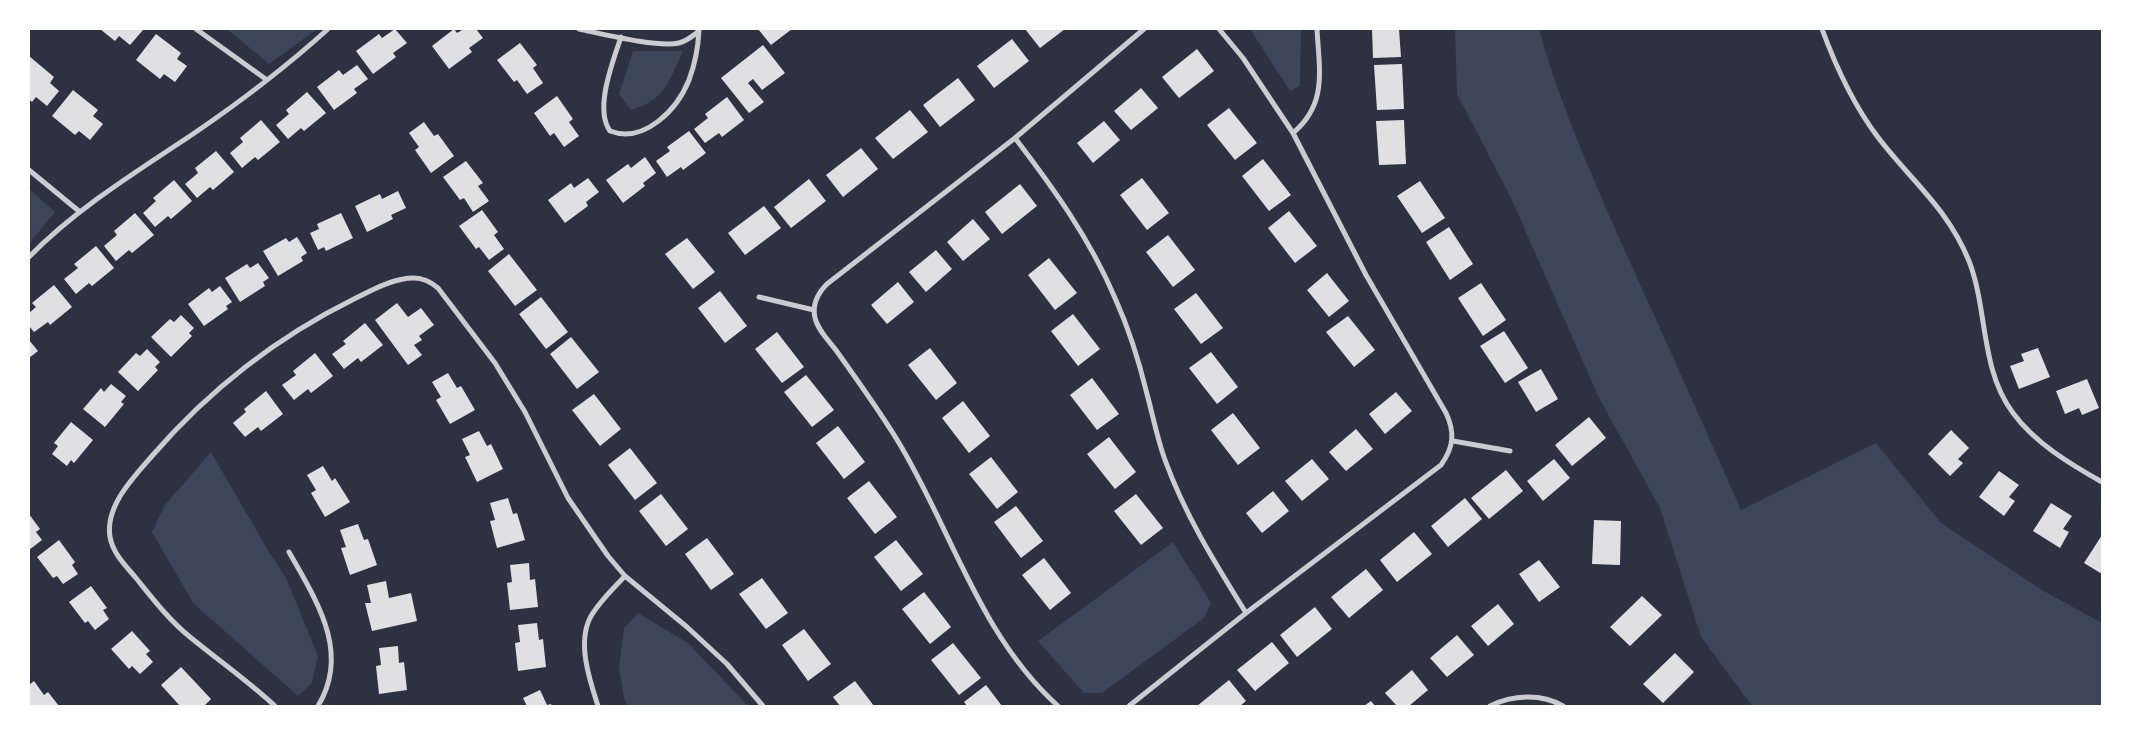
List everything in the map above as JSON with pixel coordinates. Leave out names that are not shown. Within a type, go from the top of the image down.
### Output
[{"type":"street","points":[[196,29],[267,80]]},
{"type":"street","points":[[29,257],[80,212],[267,80],[328,29]]},
{"type":"street","points":[[579,29],[671,44],[682,42],[700,30]]},
{"type":"street","points":[[1058,706],[1013,656],[992,625],[969,583],[932,502],[912,465],[875,406],[818,326],[814,310],[820,291],[827,284],[1015,138],[1144,29]]},
{"type":"street","points":[[1129,706],[1246,613],[1441,465],[1450,450],[1452,441],[1453,431],[1446,413],[1366,275],[1293,133],[1243,58],[1219,29]]},
{"type":"street","points":[[1293,133],[1311,114],[1319,94],[1317,29]]},
{"type":"street","points":[[1822,29],[1843,81],[1859,109],[1895,159],[1932,198],[1959,239],[1976,284],[1990,359],[2001,394],[2013,414],[2049,449],[2071,465],[2102,482]]},
{"type":"street","points":[[620,37],[607,82],[603,113],[604,120],[610,131],[626,135],[634,134],[654,124],[678,100],[692,70],[700,30]]},
{"type":"street","points":[[1015,138],[1058,194],[1096,258],[1116,298],[1131,340],[1155,427],[1178,494],[1214,563],[1246,613]]},
{"type":"street","points":[[29,170],[80,212]]},
{"type":"street","points":[[274,706],[188,636],[157,604],[116,554],[110,536],[109,523],[112,510],[142,468],[187,418],[238,372],[304,326],[343,304],[382,286],[414,278],[432,283],[443,294],[495,363],[525,412],[568,498],[592,534],[625,576],[708,646],[727,664],[763,706]]},
{"type":"street","points":[[760,298],[814,310]]},
{"type":"street","points":[[1452,441],[1510,451]]},
{"type":"street","points":[[289,552],[318,606],[330,641],[332,671],[318,706]]},
{"type":"street","points":[[598,706],[585,650],[586,628],[596,609],[625,576]]},
{"type":"street","points":[[1490,706],[1509,699],[1526,697],[1544,699],[1563,706]]},
{"type":"shaded area","points":[[227,29],[317,29],[269,64]]},
{"type":"shaded area","points":[[1250,29],[1301,29],[1300,86],[1290,91]]},
{"type":"shaded area","points":[[1455,29],[1539,29],[1567,113],[1589,169],[1741,510],[1876,443],[1941,523],[2042,590],[2102,623],[2102,706],[1752,706],[1701,637],[1660,508],[1598,396],[1511,198],[1457,94]]},
{"type":"shaded area","points":[[633,51],[683,51],[670,80],[659,95],[643,106],[631,110],[619,94]]},
{"type":"shaded area","points":[[29,189],[55,212],[29,244]]},
{"type":"shaded area","points":[[211,452],[286,578],[318,656],[312,683],[298,696],[193,603],[152,532],[165,505]]},
{"type":"shaded area","points":[[1173,542],[1211,603],[1204,618],[1102,693],[1084,693],[1038,641]]},
{"type":"shaded area","points":[[638,613],[688,643],[748,706],[627,706],[619,667],[624,628]]},
{"type":"building","points":[[100,29],[143,30],[130,45],[119,36],[115,41]]},
{"type":"building","points":[[395,29],[407,43],[393,53],[396,57],[373,74],[356,51],[379,34],[382,38]]},
{"type":"building","points":[[454,29],[457,33],[464,29],[476,29],[483,38],[469,48],[472,52],[449,69],[432,46]]},
{"type":"building","points":[[758,29],[792,29],[771,45]]},
{"type":"building","points":[[1025,29],[1065,29],[1040,48]]},
{"type":"building","points":[[1372,29],[1399,29],[1401,57],[1373,58]]},
{"type":"building","points":[[156,34],[181,53],[177,59],[187,66],[175,82],[164,74],[160,79],[136,60]]},
{"type":"building","points":[[1012,39],[1029,61],[994,88],[977,66]]},
{"type":"building","points":[[520,43],[537,65],[533,68],[543,83],[527,94],[517,80],[514,82],[497,60]]},
{"type":"building","points":[[763,45],[785,73],[762,90],[753,79],[748,83],[764,102],[749,113],[721,78]]},
{"type":"building","points":[[1197,49],[1214,71],[1179,98],[1162,77]]},
{"type":"building","points":[[29,56],[54,77],[50,83],[59,91],[47,106],[36,97],[32,102],[29,99]]},
{"type":"building","points":[[1402,64],[1404,109],[1377,110],[1374,65]]},
{"type":"building","points":[[357,65],[368,79],[354,89],[357,93],[334,110],[317,87],[339,70],[343,75]]},
{"type":"building","points":[[958,78],[975,100],[940,127],[923,105]]},
{"type":"building","points":[[1141,88],[1158,108],[1131,130],[1114,111]]},
{"type":"building","points":[[73,90],[98,110],[93,116],[103,124],[90,140],[79,131],[75,135],[52,116]]},
{"type":"building","points":[[307,92],[326,113],[304,131],[301,128],[288,139],[276,125],[289,114],[286,110]]},
{"type":"building","points":[[557,96],[573,119],[569,122],[579,136],[564,147],[554,133],[550,136],[534,113]]},
{"type":"building","points":[[727,97],[744,120],[722,137],[719,133],[705,143],[694,129],[708,118],[705,114]]},
{"type":"building","points":[[1229,108],[1257,143],[1235,160],[1207,125]]},
{"type":"building","points":[[910,110],[928,132],[893,159],[875,138]]},
{"type":"building","points":[[261,120],[280,142],[258,160],[255,157],[242,168],[230,153],[243,142],[240,138]]},
{"type":"building","points":[[1404,120],[1406,164],[1379,165],[1376,121]]},
{"type":"building","points":[[1104,121],[1120,140],[1093,163],[1077,143]]},
{"type":"building","points":[[424,122],[434,136],[438,134],[454,156],[431,173],[415,150],[419,147],[409,133]]},
{"type":"building","points":[[689,131],[706,153],[683,170],[681,167],[667,177],[656,161],[670,151],[667,147]]},
{"type":"building","points":[[861,148],[878,169],[843,197],[826,175]]},
{"type":"building","points":[[216,151],[234,172],[213,190],[210,187],[197,198],[185,184],[198,173],[195,168]]},
{"type":"building","points":[[645,157],[656,173],[643,183],[645,186],[623,203],[606,180],[628,164],[631,168]]},
{"type":"building","points":[[1263,159],[1291,195],[1269,211],[1242,176]]},
{"type":"building","points":[[466,161],[483,183],[478,186],[489,201],[473,212],[464,198],[460,200],[443,177]]},
{"type":"building","points":[[588,178],[599,192],[586,202],[588,206],[565,223],[548,200],[571,183],[574,188]]},
{"type":"building","points":[[1142,178],[1169,213],[1147,230],[1120,195]]},
{"type":"building","points":[[809,179],[826,201],[791,228],[774,207]]},
{"type":"building","points":[[174,180],[192,201],[171,219],[168,216],[155,227],[143,213],[156,201],[153,198]]},
{"type":"building","points":[[1420,181],[1445,218],[1422,233],[1397,196]]},
{"type":"building","points":[[1020,184],[1037,206],[1002,234],[985,212]]},
{"type":"building","points":[[398,191],[406,208],[391,215],[393,219],[367,232],[355,206],[380,194],[382,199]]},
{"type":"building","points":[[764,206],[781,228],[745,255],[728,233]]},
{"type":"building","points":[[482,210],[498,232],[494,235],[504,249],[489,260],[479,247],[476,249],[459,226]]},
{"type":"building","points":[[1289,211],[1317,246],[1295,263],[1268,228]]},
{"type":"building","points":[[135,213],[154,235],[132,253],[129,250],[116,261],[104,246],[117,235],[114,231]]},
{"type":"building","points":[[341,213],[353,238],[326,251],[324,247],[318,250],[310,233],[319,229],[317,224]]},
{"type":"building","points":[[973,219],[990,239],[963,261],[947,242]]},
{"type":"building","points":[[1449,227],[1473,264],[1450,280],[1426,242]]},
{"type":"building","points":[[1168,235],[1195,270],[1173,287],[1146,252]]},
{"type":"building","points":[[297,237],[307,253],[301,257],[303,261],[278,276],[263,251],[286,238],[289,242]]},
{"type":"building","points":[[687,238],[715,272],[693,289],[665,254]]},
{"type":"building","points":[[96,246],[114,268],[92,286],[89,283],[76,294],[64,279],[78,268],[74,264]]},
{"type":"building","points":[[936,250],[952,269],[926,292],[909,272]]},
{"type":"building","points":[[509,254],[537,290],[515,306],[488,271]]},
{"type":"building","points":[[1049,258],[1077,293],[1055,310],[1028,275]]},
{"type":"building","points":[[258,263],[269,278],[263,282],[265,286],[240,302],[225,278],[247,264],[250,268]]},
{"type":"building","points":[[1327,273],[1349,301],[1329,317],[1307,290]]},
{"type":"building","points":[[898,282],[914,302],[887,324],[871,305]]},
{"type":"building","points":[[1481,283],[1506,320],[1483,336],[1458,298]]},
{"type":"building","points":[[54,285],[72,307],[50,325],[48,322],[34,332],[29,326],[29,313],[36,307],[32,303]]},
{"type":"building","points":[[220,286],[232,302],[226,306],[228,309],[204,326],[188,304],[209,288],[212,292]]},
{"type":"building","points":[[720,291],[747,326],[725,343],[698,308]]},
{"type":"building","points":[[1196,293],[1223,328],[1201,344],[1174,309]]},
{"type":"building","points":[[541,297],[568,332],[546,349],[519,314]]},
{"type":"building","points":[[397,303],[408,317],[421,308],[434,325],[419,336],[422,340],[414,345],[422,355],[408,365],[375,320]]},
{"type":"building","points":[[1073,314],[1100,349],[1078,366],[1051,331]]},
{"type":"building","points":[[181,315],[194,328],[189,333],[192,336],[171,357],[151,337],[170,319],[174,322]]},
{"type":"building","points":[[1348,316],[1375,350],[1354,367],[1326,332]]},
{"type":"building","points":[[365,323],[383,345],[361,362],[358,358],[344,369],[332,354],[346,344],[343,341]]},
{"type":"building","points":[[1504,331],[1528,368],[1505,383],[1480,346]]},
{"type":"building","points":[[777,332],[804,367],[782,383],[755,349]]},
{"type":"building","points":[[571,337],[599,372],[577,389],[550,354]]},
{"type":"building","points":[[29,340],[38,351],[29,358]]},
{"type":"building","points":[[930,348],[957,383],[936,400],[908,365]]},
{"type":"building","points":[[2038,348],[2050,377],[2019,389],[2010,366],[2024,361],[2021,354]]},
{"type":"building","points":[[147,349],[160,362],[155,367],[158,370],[138,391],[118,372],[136,353],[140,356]]},
{"type":"building","points":[[1211,352],[1238,387],[1217,404],[1189,368]]},
{"type":"building","points":[[315,353],[333,376],[311,393],[308,389],[294,400],[282,385],[296,375],[293,371]]},
{"type":"building","points":[[1541,369],[1558,399],[1536,412],[1518,382]]},
{"type":"building","points":[[448,373],[457,388],[461,386],[475,410],[450,424],[436,400],[441,397],[432,382]]},
{"type":"building","points":[[806,375],[834,410],[812,427],[784,392]]},
{"type":"building","points":[[1092,378],[1119,414],[1097,430],[1070,395]]},
{"type":"building","points":[[2087,379],[2099,408],[2082,415],[2079,408],[2065,414],[2056,391]]},
{"type":"building","points":[[111,384],[126,396],[121,402],[124,404],[105,427],[83,409],[101,388],[104,392]]},
{"type":"building","points":[[266,391],[283,414],[261,431],[258,427],[245,437],[233,423],[246,412],[244,409]]},
{"type":"building","points":[[1396,392],[1412,411],[1385,434],[1369,414]]},
{"type":"building","points":[[594,394],[621,429],[600,446],[572,410]]},
{"type":"building","points":[[963,401],[990,436],[969,453],[942,418]]},
{"type":"building","points":[[1233,413],[1260,448],[1238,465],[1211,430]]},
{"type":"building","points":[[1589,417],[1606,438],[1572,466],[1555,445]]},
{"type":"building","points":[[71,422],[93,440],[74,463],[71,460],[67,466],[52,454],[58,446],[54,443]]},
{"type":"building","points":[[838,426],[865,462],[844,479],[816,443]]},
{"type":"building","points":[[1356,429],[1373,449],[1346,471],[1329,452]]},
{"type":"building","points":[[1951,430],[1969,448],[1958,459],[1963,463],[1950,476],[1928,454]]},
{"type":"building","points":[[479,431],[487,446],[491,444],[503,469],[477,482],[465,457],[470,455],[462,439]]},
{"type":"building","points":[[1109,437],[1136,472],[1115,489],[1087,454]]},
{"type":"building","points":[[630,448],[657,483],[635,500],[608,465]]},
{"type":"building","points":[[991,457],[1018,492],[997,509],[969,474]]},
{"type":"building","points":[[1312,459],[1329,479],[1302,501],[1285,481]]},
{"type":"building","points":[[1554,459],[1570,478],[1543,501],[1527,481]]},
{"type":"building","points":[[323,466],[332,481],[335,478],[350,502],[325,517],[311,493],[316,490],[307,475]]},
{"type":"building","points":[[1506,470],[1523,491],[1489,519],[1471,498]]},
{"type":"building","points":[[1999,471],[2019,485],[2009,497],[2015,501],[2004,516],[1979,497]]},
{"type":"building","points":[[869,481],[897,517],[875,534],[847,498]]},
{"type":"building","points":[[1273,491],[1289,511],[1262,533],[1246,513]]},
{"type":"building","points":[[661,494],[688,529],[666,546],[639,511]]},
{"type":"building","points":[[1136,494],[1163,528],[1141,545],[1114,511]]},
{"type":"building","points":[[508,498],[513,514],[517,513],[525,540],[497,548],[490,521],[495,520],[490,503]]},
{"type":"building","points":[[1465,498],[1482,519],[1448,547],[1431,526]]},
{"type":"building","points":[[2051,503],[2072,516],[2063,529],[2069,532],[2060,548],[2033,531]]},
{"type":"building","points":[[1016,506],[1043,541],[1021,558],[994,522]]},
{"type":"building","points":[[29,514],[40,529],[36,532],[42,540],[29,550]]},
{"type":"building","points":[[1594,520],[1621,521],[1620,565],[1592,564]]},
{"type":"building","points":[[358,524],[364,540],[368,539],[377,565],[350,575],[341,548],[346,547],[340,530]]},
{"type":"building","points":[[1414,532],[1432,554],[1397,582],[1380,560]]},
{"type":"building","points":[[2102,535],[2102,574],[2084,563]]},
{"type":"building","points":[[707,538],[734,574],[711,590],[685,554]]},
{"type":"building","points":[[59,540],[75,562],[72,565],[78,574],[63,584],[57,576],[53,578],[37,557]]},
{"type":"building","points":[[896,540],[923,574],[901,591],[874,557]]},
{"type":"building","points":[[1044,558],[1071,593],[1050,610],[1022,575]]},
{"type":"building","points":[[1539,560],[1560,587],[1539,602],[1519,574]]},
{"type":"building","points":[[529,563],[530,580],[535,579],[538,607],[510,610],[507,583],[512,582],[510,565]]},
{"type":"building","points":[[1366,569],[1383,590],[1349,618],[1331,597]]},
{"type":"building","points":[[762,578],[788,613],[766,629],[739,594]]},
{"type":"building","points":[[386,581],[389,598],[411,593],[417,621],[372,631],[365,603],[371,603],[367,585]]},
{"type":"building","points":[[91,586],[107,608],[103,610],[109,619],[95,630],[88,621],[85,623],[69,602]]},
{"type":"building","points":[[924,592],[951,627],[930,644],[902,609]]},
{"type":"building","points":[[1642,596],[1662,615],[1630,646],[1610,627]]},
{"type":"building","points":[[1498,604],[1514,624],[1488,646],[1471,626]]},
{"type":"building","points":[[1315,607],[1332,629],[1297,657],[1280,635]]},
{"type":"building","points":[[537,623],[539,640],[543,639],[546,667],[518,671],[515,643],[520,642],[518,625]]},
{"type":"building","points":[[804,629],[831,664],[808,681],[782,645]]},
{"type":"building","points":[[132,631],[150,651],[146,654],[153,662],[140,674],[132,666],[129,669],[111,649]]},
{"type":"building","points":[[1457,635],[1474,655],[1447,677],[1430,658]]},
{"type":"building","points":[[1272,642],[1289,663],[1255,691],[1237,670]]},
{"type":"building","points":[[953,643],[981,678],[959,695],[931,660]]},
{"type":"building","points":[[398,646],[399,663],[404,662],[407,690],[379,694],[376,666],[381,665],[379,648]]},
{"type":"building","points":[[1675,653],[1694,672],[1663,703],[1643,684]]},
{"type":"building","points":[[181,667],[211,699],[204,706],[180,706],[161,685]]},
{"type":"building","points":[[1412,670],[1428,690],[1409,706],[1397,706],[1385,693]]},
{"type":"building","points":[[1229,680],[1246,701],[1240,706],[1197,706]]},
{"type":"building","points":[[34,681],[44,695],[48,692],[59,706],[29,706],[29,685]]},
{"type":"building","points":[[855,681],[874,706],[840,706],[833,697]]},
{"type":"building","points":[[986,685],[1002,706],[967,706],[964,702]]},
{"type":"building","points":[[540,690],[547,705],[551,704],[552,706],[527,706],[523,698]]},
{"type":"building","points":[[1371,701],[1375,706],[1364,706]]}]
